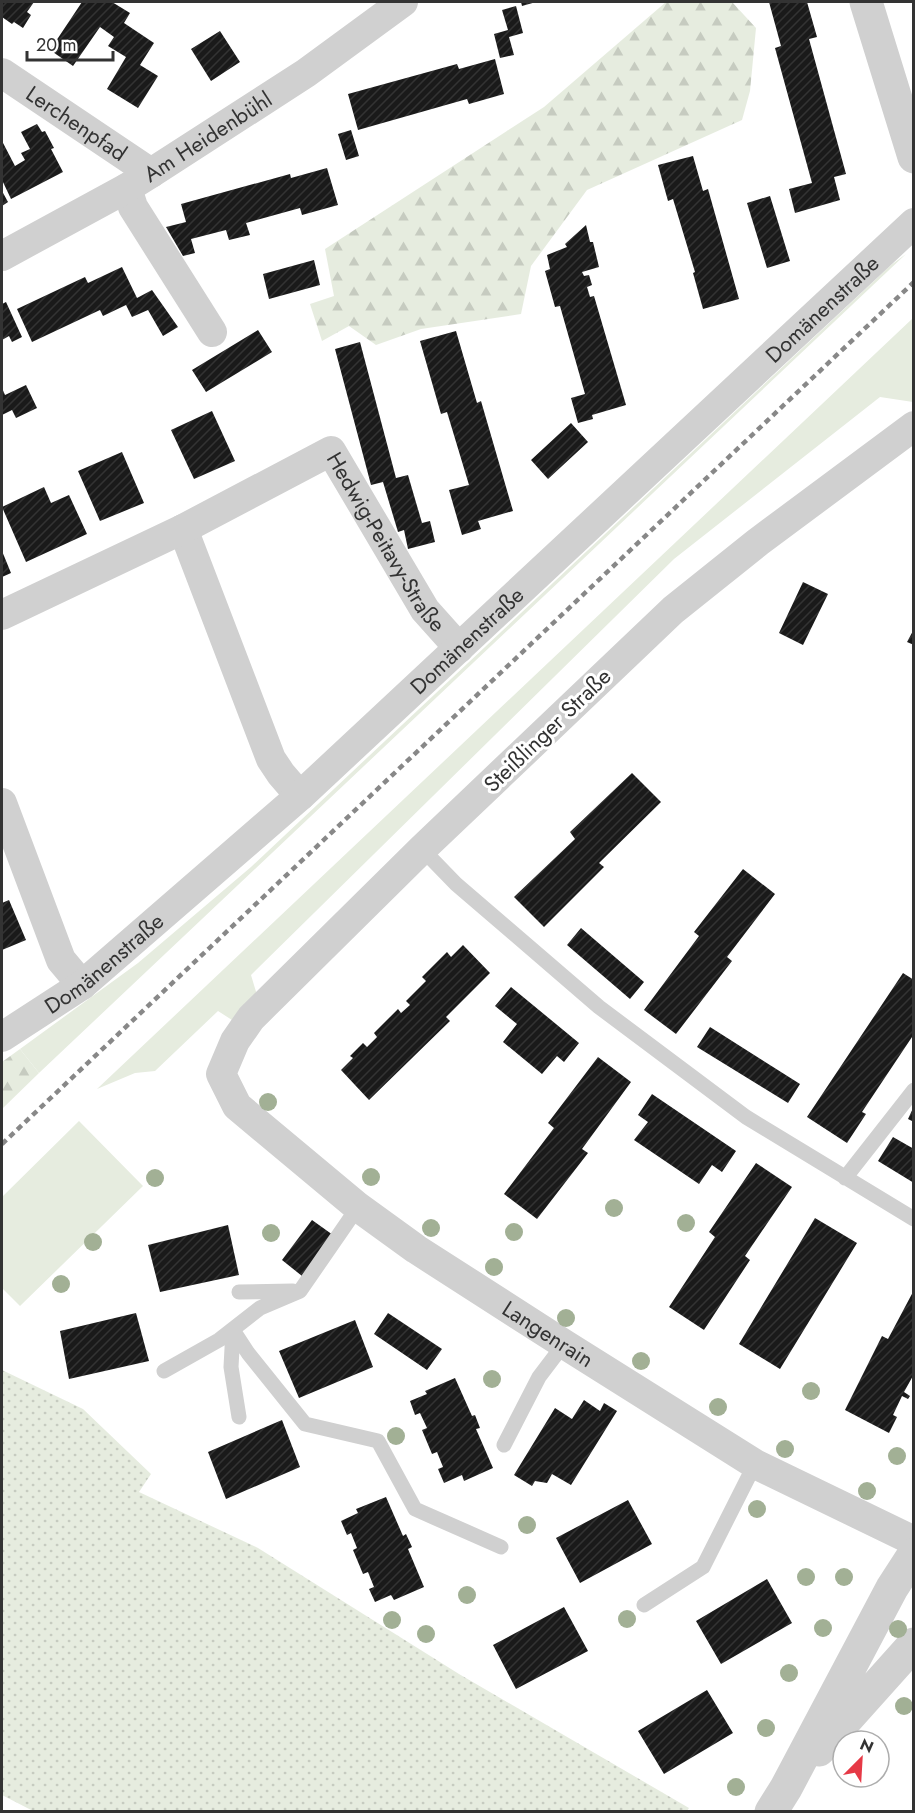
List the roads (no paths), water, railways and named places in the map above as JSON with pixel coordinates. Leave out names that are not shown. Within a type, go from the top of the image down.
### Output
[{"type":"street","name":"Am Heidenbühl","points":[[2,256],[139,181],[306,73],[404,2]]},
{"type":"street","points":[[866,2],[914,157]]},
{"type":"street","name":"Lerchenpfad","points":[[2,73],[139,181]]},
{"type":"street","points":[[139,181],[134,207],[212,332]]},
{"type":"street","name":"Domänenstraße","points":[[2,1037],[82,985],[300,796],[914,223]]},
{"type":"street","name":"Steißlinger Straße","points":[[221,1074],[235,1041],[250,1018],[422,849],[673,610],[758,542],[914,426]]},
{"type":"street","name":"Hedwig-Peitavy-Straße","points":[[2,615],[183,529],[331,451],[425,610],[459,648]]},
{"type":"street","points":[[183,529],[271,759],[300,796]]},
{"type":"street","points":[[2,803],[61,960],[82,985]]},
{"type":"street","name":"Langenrain","points":[[221,1074],[237,1106],[358,1207],[416,1249],[755,1464],[914,1541]]},
{"type":"street","points":[[779,1800],[887,1597],[914,1554]]},
{"type":"street","points":[[779,1800],[914,1644]]},
{"type":"lane","points":[[422,849],[464,892],[599,1007],[746,1117],[914,1219]]},
{"type":"lane","points":[[845,1178],[914,1090]]},
{"type":"lane","points":[[164,1371],[219,1340],[260,1308],[300,1291],[358,1207]]},
{"type":"lane","points":[[239,1293],[300,1291]]},
{"type":"lane","points":[[233,1330],[231,1367],[239,1417]]},
{"type":"lane","points":[[233,1330],[248,1353],[305,1424],[378,1441],[414,1509],[501,1547]]},
{"type":"lane","points":[[504,1445],[539,1377],[564,1344]]},
{"type":"lane","points":[[644,1605],[703,1567],[755,1464]]},
{"type":"railway","points":[[2,1144],[914,282]]}]
